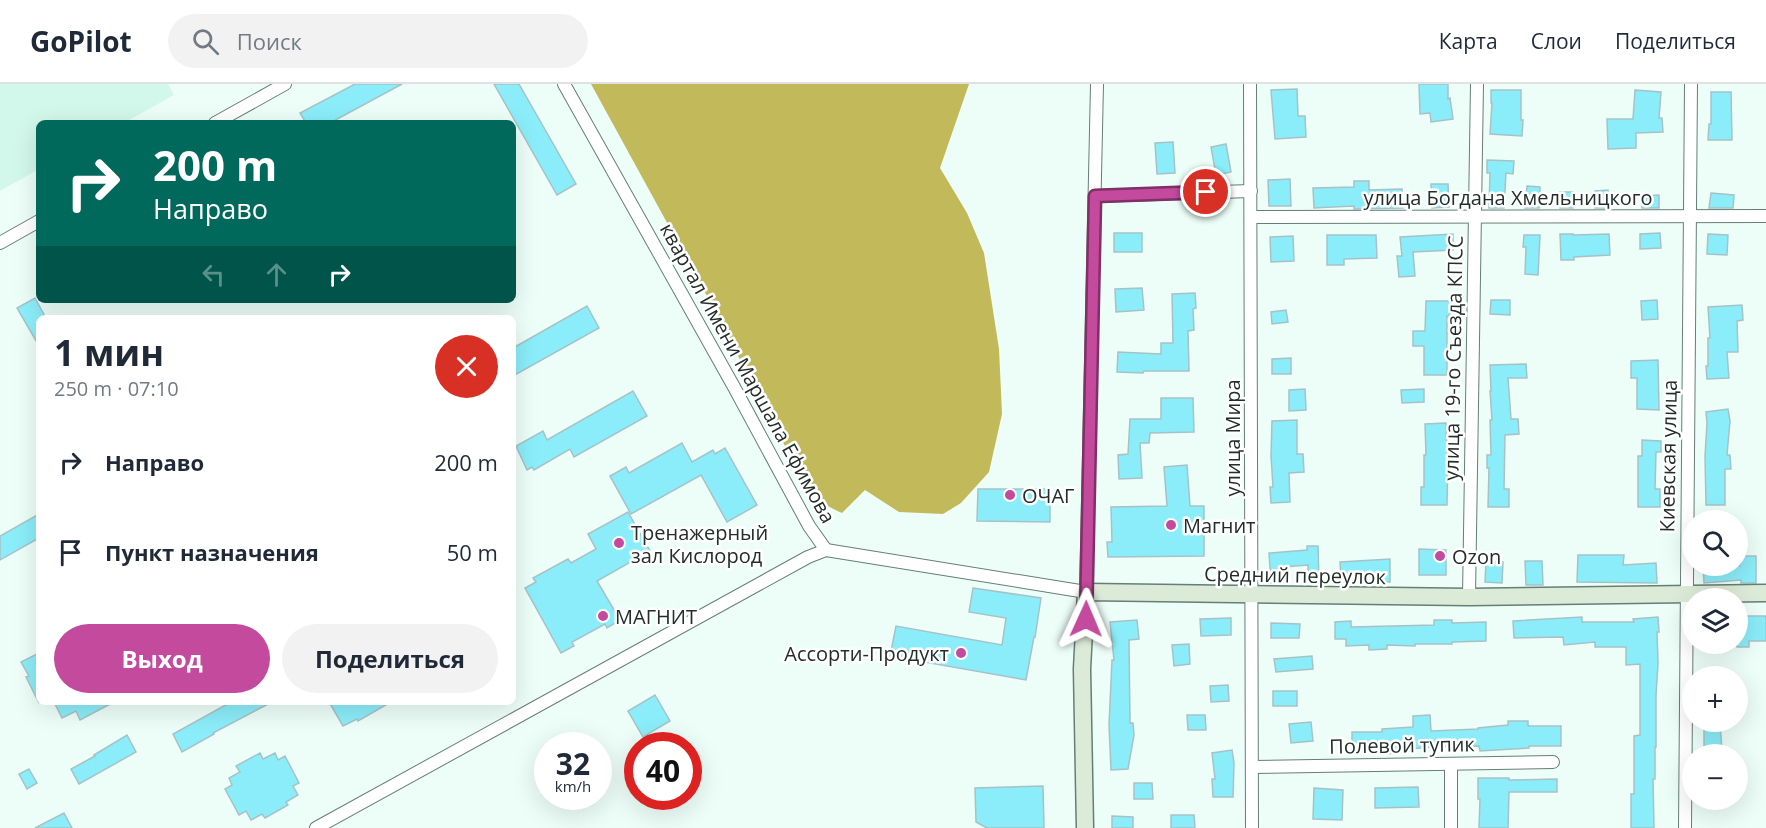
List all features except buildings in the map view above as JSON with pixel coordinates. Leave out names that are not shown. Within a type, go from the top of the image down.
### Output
[{"type":"street","points":[[220,120],[285,84]]},
{"type":"street","name":"квартал Имени Маршала Ефимова","points":[[316,828],[808,557],[826,550],[809,526],[564,84]]},
{"type":"street","points":[[1085,828],[1082,669],[1086,592],[1097,84]]},
{"type":"street","name":"улица Мира","points":[[1250,84],[1252,828]]},
{"type":"street","name":"улица 19-го Съезда КПСС","points":[[1469,597],[1476,84]]},
{"type":"street","name":"Киевская улица","points":[[1687,588],[1691,84]]},
{"type":"street","points":[[1095,196],[1251,191]]},
{"type":"street","name":"улица Богдана Хмельницкого","points":[[1251,217],[1766,216]]},
{"type":"street","points":[[0,243],[36,223]]},
{"type":"street","name":"Средний переулок","points":[[826,550],[1086,592],[1252,596],[1469,597],[1682,593]]},
{"type":"street","name":"Средний переулок","points":[[1748,593],[1766,593]]},
{"type":"street","name":"Киевская улица","points":[[1685,828],[1686,654]]},
{"type":"street","name":"Полевой тупик","points":[[1252,767],[1553,762]]},
{"type":"street","points":[[1451,764],[1451,828]]},
{"type":"shaded area","points":[[0,84],[168,84],[174,95],[129,120],[36,120],[36,171],[0,191]]},
{"type":"shaded area","points":[[591,84],[969,84],[940,168],[967,213],[984,253],[999,349],[1002,414],[989,472],[961,503],[943,514],[899,512],[865,490],[842,513],[822,502],[813,492],[799,473],[699,281]]},
{"type":"place","name":"ОЧАГ","points":[[1010,495]]},
{"type":"place","name":"Магнит","points":[[1171,525]]},
{"type":"place","name":"Тренажерный зал Кислород","points":[[619,543]]},
{"type":"place","name":"Ozon","points":[[1440,556]]},
{"type":"place","name":"МАГНИТ","points":[[603,616]]},
{"type":"place","name":"Ассорти-Продукт","points":[[961,653]]},
{"type":"route","points":[[1086,619],[1095,196],[1206,192]]}]
